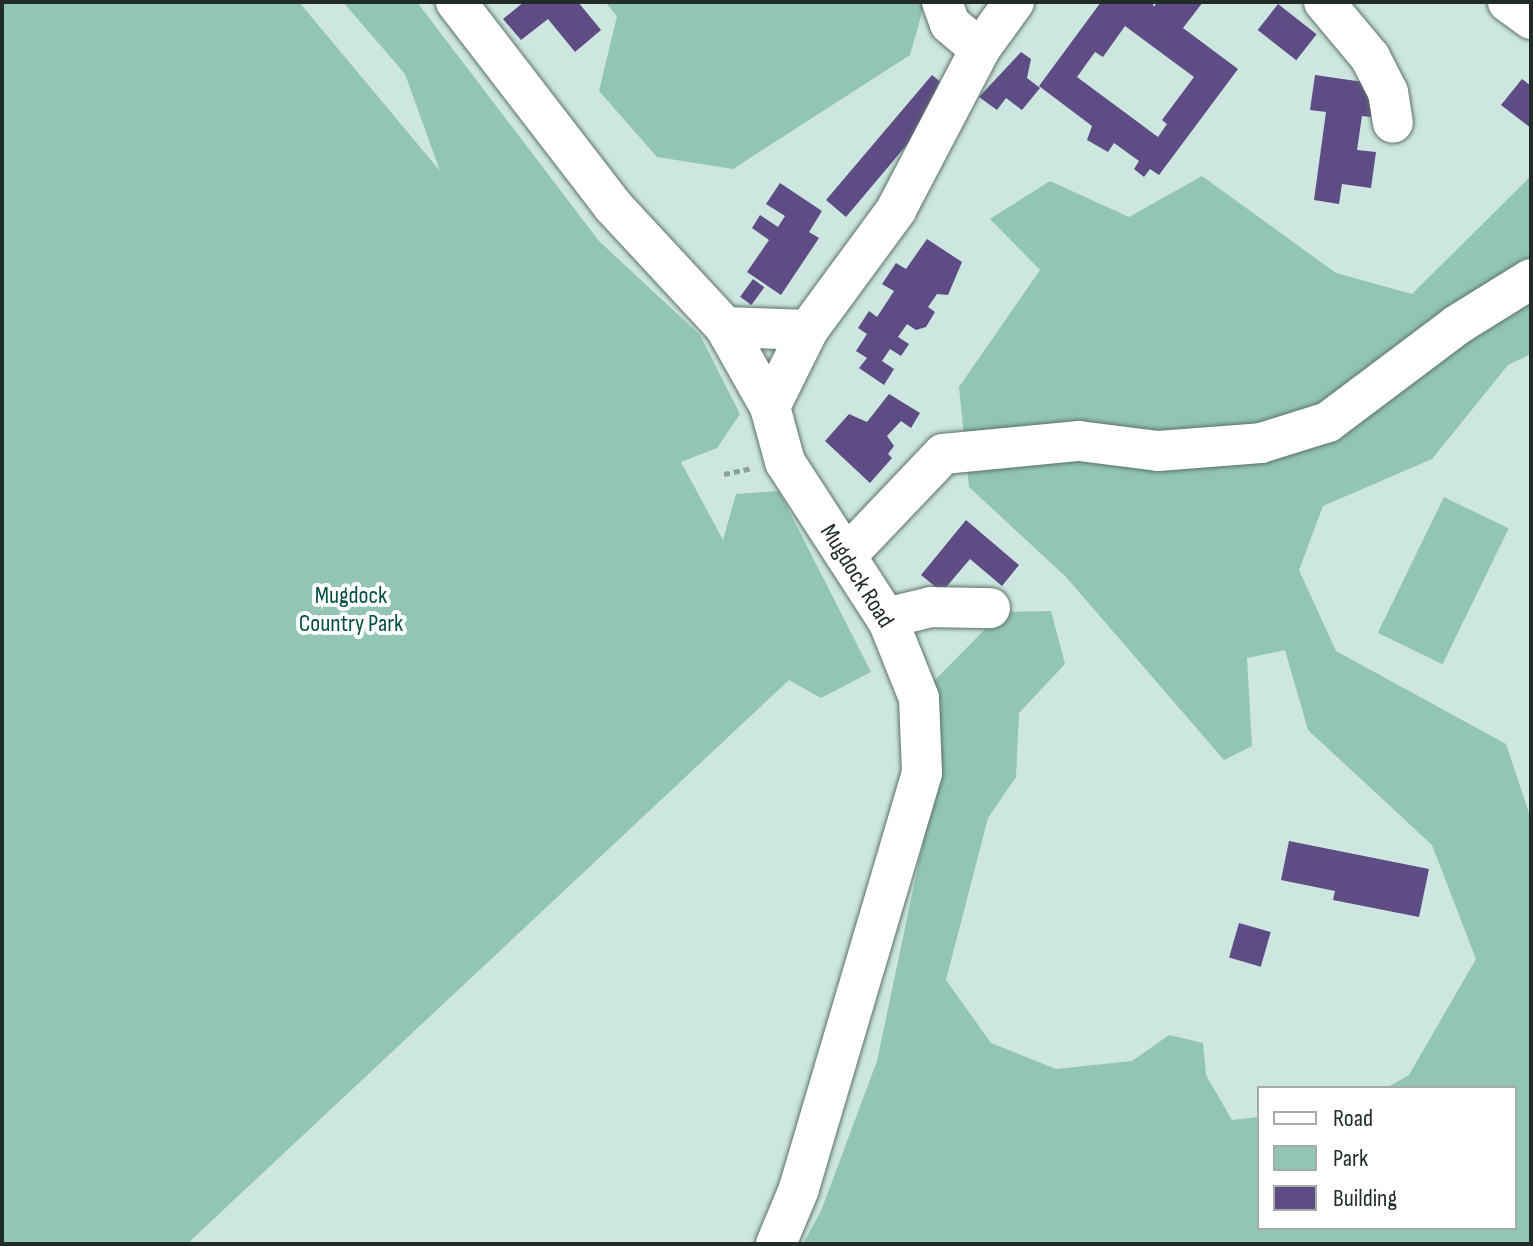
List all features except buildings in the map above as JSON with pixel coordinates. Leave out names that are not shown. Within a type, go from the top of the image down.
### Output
[{"type":"street","name":"Mugdock Road","points":[[456,2],[613,206],[725,327],[770,407],[785,462],[886,618],[919,698],[922,773],[799,1189],[776,1244]]},
{"type":"street","points":[[942,2],[950,24],[980,49]]},
{"type":"street","points":[[770,407],[808,330],[896,210],[980,49],[1014,2]]},
{"type":"street","points":[[1324,2],[1370,57],[1388,92],[1393,123]]},
{"type":"street","points":[[1508,2],[1530,30]]},
{"type":"street","points":[[846,556],[943,454],[1079,441],[1158,451],[1261,443],[1328,422],[1457,325],[1531,279]]},
{"type":"street","points":[[725,327],[808,330]]},
{"type":"street","points":[[886,618],[931,607],[990,608]]},
{"type":"green space","name":"Mugdock Country Park","points":[[2,2],[299,2],[440,171],[405,74],[343,2],[417,2],[599,241],[700,335],[740,414],[717,448],[681,462],[723,540],[736,494],[779,491],[871,672],[821,698],[789,680],[187,1244],[2,1244]]},
{"type":"green space","points":[[605,2],[925,2],[910,55],[733,169],[657,157],[599,91],[617,16]]},
{"type":"green space","points":[[1202,176],[1336,273],[1412,294],[1531,176],[1531,354],[1508,365],[1432,459],[1323,506],[1299,570],[1336,651],[1506,744],[1531,819],[1531,1244],[803,1244],[821,1211],[877,1061],[933,795],[933,682],[1002,612],[1051,611],[1065,664],[1019,713],[1016,777],[988,818],[946,980],[991,1043],[1056,1069],[1132,1061],[1169,1035],[1203,1043],[1206,1075],[1232,1120],[1257,1117],[1257,1230],[1517,1230],[1517,1086],[1390,1086],[1409,1075],[1476,959],[1432,845],[1308,730],[1285,650],[1247,658],[1252,746],[1224,760],[1066,577],[969,487],[959,387],[1040,270],[990,219],[1050,181],[1129,217]]},
{"type":"green space","points":[[1444,497],[1509,529],[1443,664],[1378,633]]}]
